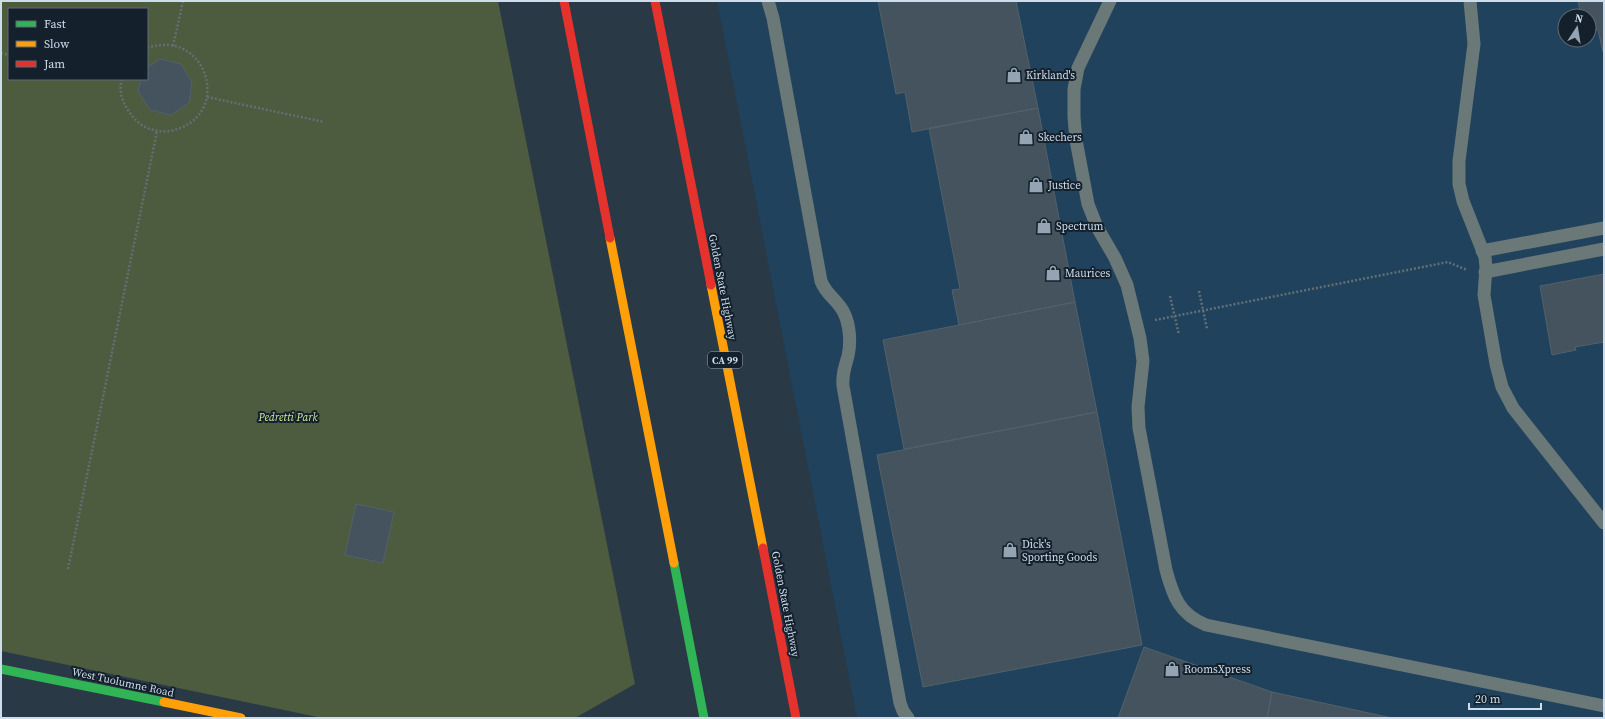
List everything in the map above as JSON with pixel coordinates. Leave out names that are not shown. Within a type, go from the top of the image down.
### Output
[{"type":"main road","points":[[564,1],[704,718]]},
{"type":"main road","name":"Golden State Highway","points":[[655,1],[796,718]]},
{"type":"main road","name":"West Tuolumne Road","points":[[1,668],[241,718]]},
{"type":"lane","points":[[768,1],[773,18],[820,281],[826,292],[841,308],[847,319],[850,348],[843,372],[843,386],[900,703],[908,718]]},
{"type":"lane","points":[[1110,1],[1078,68],[1074,90],[1074,117],[1076,134],[1088,204],[1097,227],[1115,258],[1127,285],[1140,338],[1143,361],[1138,407],[1139,428],[1166,570],[1171,587],[1182,609],[1193,619],[1206,625],[1604,706]]},
{"type":"lane","points":[[1470,1],[1474,44],[1462,125],[1458,161],[1459,176],[1462,202],[1486,262],[1484,295],[1496,364],[1505,395],[1513,408],[1604,523]]},
{"type":"lane","points":[[1482,251],[1604,228]]},
{"type":"lane","points":[[1486,272],[1604,249]]},
{"type":"path","points":[[173,46],[183,1]]},
{"type":"path","points":[[122,80],[122,97],[128,111],[138,123],[151,130],[165,132],[178,129],[191,123],[200,114],[207,98],[208,88],[206,74],[200,62],[190,53],[178,46],[163,44],[148,48]]},
{"type":"path","points":[[207,98],[324,122]]},
{"type":"path","points":[[68,569],[157,130]]},
{"type":"path","points":[[1153,320],[1448,262],[1467,270]]},
{"type":"path","points":[[1199,291],[1207,329]]},
{"type":"path","points":[[1170,296],[1179,335]]},
{"type":"shaded area","points":[[717,1],[1604,1],[1604,718],[857,718]]},
{"type":"green space","name":"Pedretti Park","points":[[1,1],[498,1],[635,684],[575,718],[322,718],[1,651]]},
{"type":"building","points":[[878,1],[1016,1],[1038,108],[912,132],[905,92],[896,94]]},
{"type":"building","points":[[1578,1],[1604,1],[1604,52],[1597,30],[1597,8],[1579,8]]},
{"type":"building","points":[[160,59],[181,64],[192,82],[189,103],[171,115],[150,110],[138,91],[141,80],[148,80],[148,67]]},
{"type":"building","points":[[1038,108],[1075,302],[959,325],[952,290],[960,289],[929,128]]},
{"type":"building","points":[[1604,274],[1604,342],[1575,347],[1576,350],[1552,355],[1540,286]]},
{"type":"building","points":[[1075,302],[1097,412],[904,449],[883,340]]},
{"type":"building","name":"Dick's Sporting Goods","points":[[1097,412],[1142,645],[923,687],[877,455]]},
{"type":"building","points":[[356,504],[394,512],[383,563],[345,555]]},
{"type":"building","name":"RoomsXpress","points":[[1144,647],[1272,692],[1267,718],[1118,718]]},
{"type":"building","points":[[1272,692],[1392,718],[1267,718]]},
{"type":"traffic: fast","points":[[674,563],[704,718]]},
{"type":"traffic: fast","points":[[1,669],[164,702]]},
{"type":"traffic: slow","points":[[610,238],[674,563]]},
{"type":"traffic: slow","points":[[711,285],[763,548]]},
{"type":"traffic: slow","points":[[164,702],[241,718]]},
{"type":"traffic: jam","points":[[564,1],[610,238]]},
{"type":"traffic: jam","points":[[655,1],[711,285]]},
{"type":"traffic: jam","points":[[763,548],[796,718]]},
{"type":"place","name":"Kirkland's","points":[[1014,75]]},
{"type":"place","name":"Skechers","points":[[1026,137]]},
{"type":"place","name":"Justice","points":[[1036,185]]},
{"type":"place","name":"Spectrum","points":[[1044,226]]},
{"type":"place","name":"Maurices","points":[[1053,273]]},
{"type":"place","name":"Dick's Sporting Goods","points":[[1010,550]]},
{"type":"place","name":"RoomsXpress","points":[[1172,669]]}]
